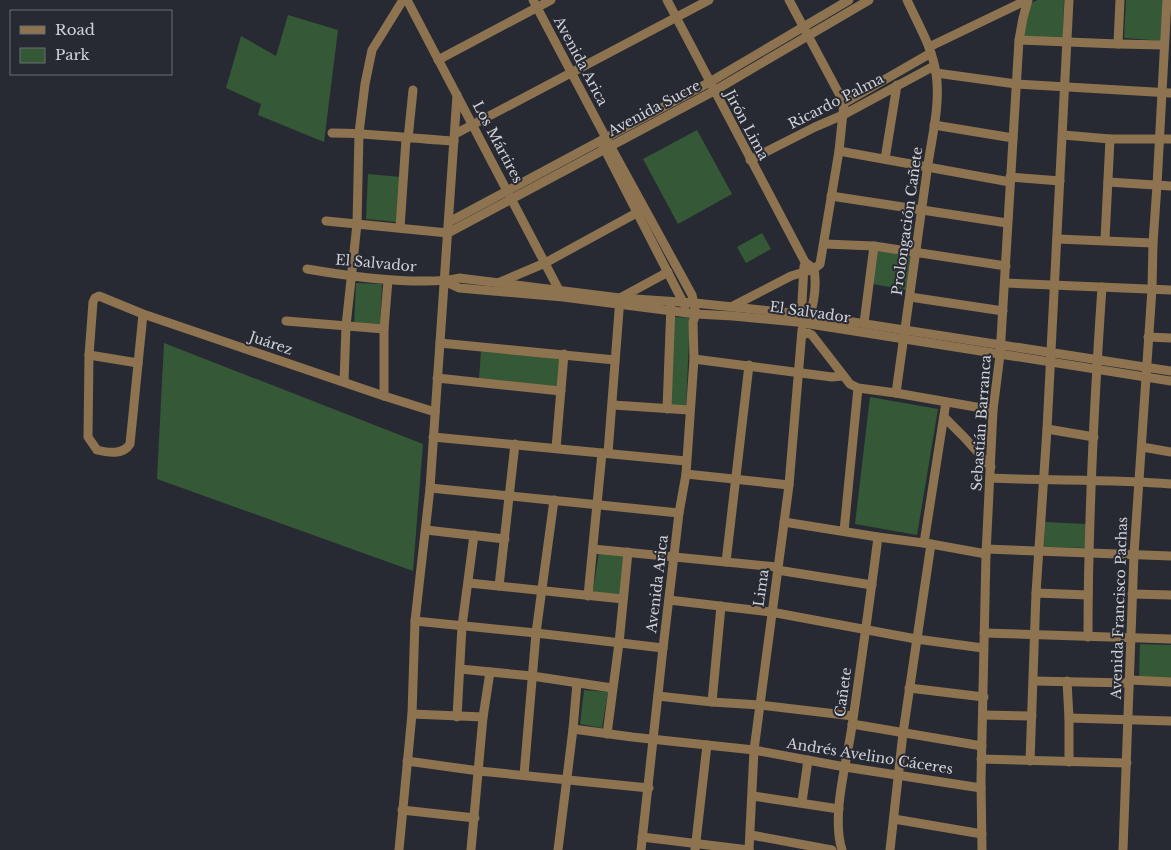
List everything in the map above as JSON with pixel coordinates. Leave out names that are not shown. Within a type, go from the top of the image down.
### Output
[{"type":"street","points":[[344,382],[346,326],[357,224],[360,133],[365,84],[372,50],[403,0]]},
{"type":"street","name":"Los Mártires","points":[[408,0],[561,294]]},
{"type":"street","name":"Avenida Arica","points":[[526,0],[534,6],[641,210],[695,303],[692,316],[694,359],[686,474],[679,513],[641,850]]},
{"type":"street","points":[[438,60],[534,6],[551,0]]},
{"type":"street","name":"Jirón Lima","points":[[667,0],[804,262],[814,269]]},
{"type":"street","points":[[332,133],[360,133],[407,139],[454,138],[472,125],[709,0]]},
{"type":"street","points":[[731,307],[791,276],[814,269],[820,264],[825,244],[844,103],[789,0]]},
{"type":"street","name":"Avenida Sucre","points":[[449,222],[710,82],[849,0]]},
{"type":"street","name":"Avenida Sucre","points":[[448,233],[714,91],[869,0]]},
{"type":"street","name":"Prolongación Cañete","points":[[896,392],[917,253],[937,90],[931,50],[907,0]]},
{"type":"street","name":"Ricardo Palma","points":[[844,103],[931,50],[1027,0]]},
{"type":"street","name":"Sebastián Barranca","points":[[982,850],[983,648],[993,410],[1001,345],[1019,40],[1027,0]]},
{"type":"street","points":[[1030,761],[1038,551],[1047,429],[1069,0]]},
{"type":"street","points":[[1118,44],[1120,0]]},
{"type":"street","name":"Avenida Francisco Pachas","points":[[1123,850],[1138,482],[1147,372],[1159,139],[1167,93],[1164,45],[1167,0]]},
{"type":"street","points":[[1019,40],[1164,45]]},
{"type":"street","points":[[935,69],[1016,84],[1167,93]]},
{"type":"street","name":"Ricardo Palma","points":[[750,160],[843,115],[897,85],[935,69]]},
{"type":"street","points":[[885,159],[897,85]]},
{"type":"street","points":[[400,228],[413,90]]},
{"type":"street","points":[[399,850],[412,714],[415,621],[430,488],[457,95]]},
{"type":"street","points":[[934,125],[1013,138]]},
{"type":"street","points":[[1063,135],[1110,139],[1171,140]]},
{"type":"street","points":[[1105,239],[1110,139]]},
{"type":"street","points":[[839,151],[1010,179],[1060,181]]},
{"type":"street","points":[[1108,182],[1171,186]]},
{"type":"street","points":[[831,196],[1007,224]]},
{"type":"street","points":[[498,283],[545,263],[641,210]]},
{"type":"street","name":"Avenida Arica","points":[[641,210],[668,272],[692,316]]},
{"type":"street","points":[[326,221],[448,233]]},
{"type":"street","points":[[1057,238],[1153,242]]},
{"type":"street","points":[[825,244],[874,246],[1006,266]]},
{"type":"street","points":[[864,323],[874,246]]},
{"type":"street","points":[[804,262],[804,323],[808,333],[812,335],[850,384],[858,388],[896,392],[993,410]]},
{"type":"street","name":"El Salvador","points":[[307,269],[388,280],[444,282],[459,278],[620,301],[671,306],[695,303],[731,307],[804,323],[1097,370],[1171,371]]},
{"type":"street","points":[[804,323],[815,290],[816,279],[814,269]]},
{"type":"street","points":[[588,596],[597,505],[613,405],[620,301],[668,272]]},
{"type":"street","points":[[384,396],[384,329],[388,280]]},
{"type":"street","name":"El Salvador","points":[[444,282],[459,288],[561,294]]},
{"type":"street","points":[[1005,283],[1171,290]]},
{"type":"street","points":[[1088,637],[1090,481],[1102,287]]},
{"type":"street","name":"Juárez","points":[[89,355],[93,302],[99,296],[143,314],[435,412]]},
{"type":"street","points":[[910,297],[1003,312]]},
{"type":"street","points":[[667,409],[671,306]]},
{"type":"street","name":"El Salvador","points":[[671,306],[692,316],[733,316],[804,323],[864,323],[905,329],[1097,360],[1147,372],[1171,381]]},
{"type":"street","points":[[138,363],[89,355],[88,437],[97,450],[118,452],[127,449],[130,444],[143,314]]},
{"type":"street","points":[[286,321],[384,329]]},
{"type":"street","name":"Lima","points":[[749,850],[754,750],[784,522],[804,323]]},
{"type":"street","points":[[1148,337],[1171,338]]},
{"type":"street","points":[[440,343],[616,360]]},
{"type":"street","points":[[556,448],[564,354]]},
{"type":"street","points":[[694,359],[832,377],[843,376]]},
{"type":"street","points":[[726,562],[750,365]]},
{"type":"street","points":[[438,378],[561,390]]},
{"type":"street","points":[[844,531],[858,388]]},
{"type":"street","points":[[890,850],[903,733],[946,402]]},
{"type":"street","points":[[613,405],[689,410]]},
{"type":"street","points":[[944,417],[991,467]]},
{"type":"street","points":[[1047,429],[1094,437]]},
{"type":"street","points":[[433,437],[686,461]]},
{"type":"street","points":[[499,586],[515,444]]},
{"type":"street","points":[[1142,447],[1171,452]]},
{"type":"street","points":[[686,474],[788,484]]},
{"type":"street","points":[[990,478],[1171,484]]},
{"type":"street","points":[[430,488],[679,513]]},
{"type":"street","points":[[524,775],[536,633],[554,500]]},
{"type":"street","points":[[784,522],[986,551],[1090,552],[1171,556]]},
{"type":"street","points":[[426,530],[505,539]]},
{"type":"street","points":[[457,717],[462,626],[474,535]]},
{"type":"street","name":"Cañete","points":[[842,850],[840,844],[839,809],[878,537]]},
{"type":"street","points":[[593,549],[777,568],[872,586]]},
{"type":"street","points":[[607,734],[628,552]]},
{"type":"street","points":[[469,583],[623,599]]},
{"type":"street","points":[[1036,593],[1088,595]]},
{"type":"street","points":[[1132,594],[1171,595]]},
{"type":"street","points":[[669,600],[771,612],[916,639],[983,648]]},
{"type":"street","points":[[712,702],[721,606]]},
{"type":"street","points":[[415,621],[663,648]]},
{"type":"street","points":[[984,633],[1171,639]]},
{"type":"street","points":[[460,669],[532,676],[612,688]]},
{"type":"street","points":[[471,850],[483,717],[490,672]]},
{"type":"street","points":[[1034,681],[1171,682]]},
{"type":"street","points":[[1067,681],[1069,762]]},
{"type":"street","points":[[558,850],[577,683]]},
{"type":"street","points":[[909,688],[984,697]]},
{"type":"street","points":[[658,696],[712,702],[760,704],[853,720],[903,733],[982,746]]},
{"type":"street","points":[[412,714],[483,717]]},
{"type":"street","points":[[983,715],[1032,716]]},
{"type":"street","points":[[1069,718],[1171,721]]},
{"type":"street","name":"Andrés Avelino Cáceres","points":[[573,729],[754,750],[845,767],[981,788]]},
{"type":"street","points":[[696,847],[707,745]]},
{"type":"street","points":[[981,759],[1127,763]]},
{"type":"street","points":[[802,802],[808,760]]},
{"type":"street","points":[[407,761],[479,771],[649,788]]},
{"type":"street","points":[[753,796],[839,809]]},
{"type":"street","points":[[402,810],[475,818]]},
{"type":"street","points":[[894,819],[982,834]]},
{"type":"street","points":[[751,836],[832,850]]},
{"type":"street","points":[[642,837],[696,847],[749,850]]},
{"type":"green space","points":[[1038,0],[1064,0],[1063,38],[1023,37],[1031,3]]},
{"type":"green space","points":[[1126,0],[1166,0],[1164,41],[1124,38]]},
{"type":"green space","points":[[288,15],[338,30],[324,142],[258,115],[261,104],[226,88],[241,36],[276,56]]},
{"type":"green space","points":[[697,130],[732,194],[678,224],[643,159]]},
{"type":"green space","points":[[368,174],[401,177],[398,220],[396,222],[366,219]]},
{"type":"green space","points":[[762,233],[771,249],[746,263],[737,247]]},
{"type":"green space","points":[[877,250],[911,255],[906,290],[873,284]]},
{"type":"green space","points":[[356,283],[382,284],[380,327],[354,325]]},
{"type":"green space","points":[[673,317],[690,318],[686,407],[670,406]]},
{"type":"green space","points":[[164,343],[423,444],[413,571],[157,479]]},
{"type":"green space","points":[[481,351],[561,358],[559,387],[479,379]]},
{"type":"green space","points":[[870,397],[938,409],[917,535],[855,524]]},
{"type":"green space","points":[[1045,522],[1086,524],[1086,548],[1044,547]]},
{"type":"green space","points":[[599,552],[625,554],[620,596],[595,593],[593,591]]},
{"type":"green space","points":[[1140,644],[1171,645],[1171,680],[1139,679]]},
{"type":"green space","points":[[584,690],[608,692],[602,728],[580,724]]}]
